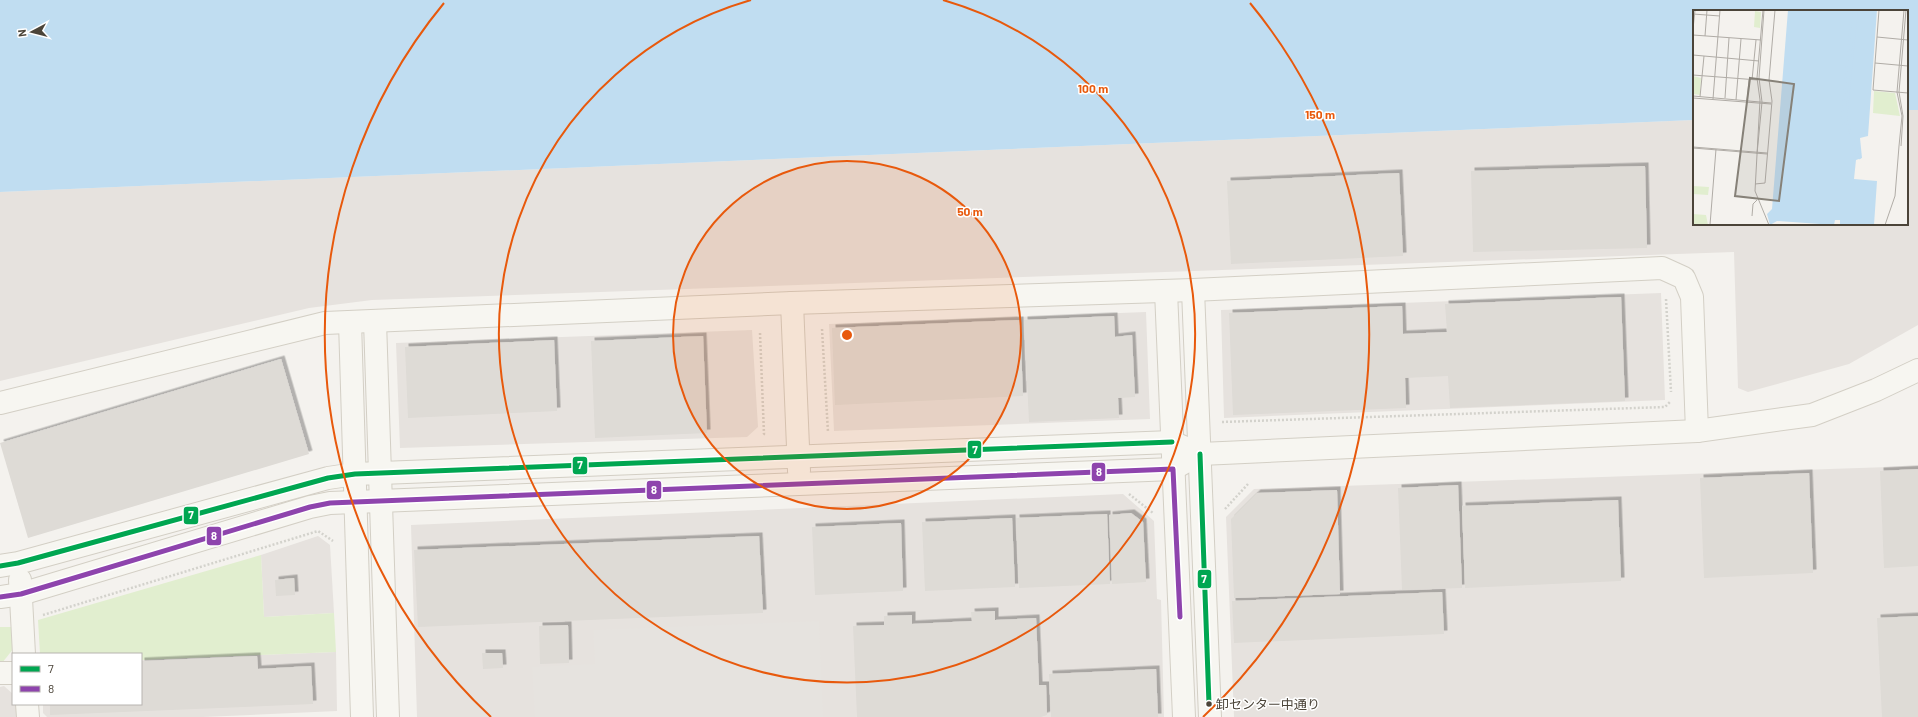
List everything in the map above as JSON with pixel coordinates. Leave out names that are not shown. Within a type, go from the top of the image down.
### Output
[{"type":"street","points":[[0,403],[324,323],[792,303],[1193,290],[1662,268],[1684,278],[1692,298],[1697,430]]},
{"type":"street","points":[[1193,290],[1210,717]]},
{"type":"street","points":[[1166,291],[1184,717]]},
{"type":"street","points":[[792,303],[800,484]]},
{"type":"street","points":[[375,321],[388,717]]},
{"type":"street","points":[[350,322],[356,474],[362,717]]},
{"type":"street","points":[[24,653],[22,622],[10,596],[9,565],[328,478],[380,472],[1172,442],[1200,454],[1697,430],[1812,415],[1876,390],[1918,370]]},
{"type":"street","points":[[10,596],[310,507],[356,502],[1173,469],[1200,454]]},
{"type":"street","points":[[0,673],[12,673]]},
{"type":"street","points":[[27,705],[28,717]]},
{"type":"path","points":[[1219,420],[1224,423],[1665,407],[1671,402],[1666,296]]},
{"type":"path","points":[[822,329],[827,432],[833,435]]},
{"type":"path","points":[[759,438],[764,434],[760,333]]},
{"type":"path","points":[[1123,489],[1158,517]]},
{"type":"path","points":[[22,622],[318,531],[335,542]]},
{"type":"shaded area","points":[[1908,110],[1918,110],[1918,325],[1849,364],[1748,392],[1738,388],[1734,252],[372,300],[309,308],[0,381],[0,192],[1693,120],[1693,225],[1908,225]]},
{"type":"shaded area","points":[[1661,293],[1665,400],[1224,418],[1221,310]]},
{"type":"shaded area","points":[[1146,312],[1150,419],[834,431],[829,324]]},
{"type":"shaded area","points":[[752,330],[758,427],[747,437],[400,448],[396,343]]},
{"type":"shaded area","points":[[1918,466],[1918,717],[1234,717],[1226,517],[1254,489]]},
{"type":"shaded area","points":[[1123,494],[1154,521],[1157,599],[1161,600],[1164,717],[417,717],[411,525]]},
{"type":"shaded area","points":[[318,536],[330,545],[334,613],[264,617],[261,555]]},
{"type":"shaded area","points":[[819,621],[823,717],[535,717],[532,667],[595,664],[593,630]]},
{"type":"shaded area","points":[[336,652],[337,711],[203,717],[47,717],[43,713],[43,705],[142,705],[142,660]]},
{"type":"shaded area","points":[[4,686],[12,693],[12,705],[17,705],[17,717],[0,717],[0,687]]},
{"type":"green space","points":[[261,555],[264,617],[334,613],[336,652],[142,660],[142,653],[40,653],[38,620]]},
{"type":"green space","points":[[0,627],[13,627],[14,648],[2,663],[0,663]]},
{"type":"water","points":[[0,0],[1918,0],[1918,110],[1908,110],[1908,10],[1693,10],[1693,120],[0,192]]},
{"type":"building","points":[[1645,166],[1647,248],[1473,252],[1471,171]]},
{"type":"building","points":[[1399,173],[1403,256],[1231,264],[1227,181]]},
{"type":"building","points":[[1621,297],[1625,401],[1450,408],[1448,376],[1405,378],[1406,408],[1233,415],[1229,313],[1402,306],[1403,334],[1447,332],[1445,304]]},
{"type":"building","points":[[1114,316],[1115,337],[1132,335],[1135,397],[1118,398],[1119,418],[1029,422],[1024,320]]},
{"type":"building","points":[[1020,320],[1023,396],[835,405],[832,328]]},
{"type":"building","points":[[703,336],[707,433],[595,438],[591,341]]},
{"type":"building","points":[[554,340],[557,411],[408,418],[405,347]]},
{"type":"building","points":[[281,359],[309,454],[28,538],[0,443]]},
{"type":"building","points":[[1918,469],[1918,566],[1884,568],[1880,471]]},
{"type":"building","points":[[1809,473],[1813,573],[1704,578],[1700,478]]},
{"type":"building","points":[[1458,485],[1462,588],[1402,590],[1398,488]]},
{"type":"building","points":[[1337,490],[1340,594],[1234,598],[1231,519],[1257,493]]},
{"type":"building","points":[[1618,500],[1621,581],[1465,588],[1462,506]]},
{"type":"building","points":[[1131,513],[1143,522],[1146,582],[1112,584],[1109,515]]},
{"type":"building","points":[[1107,514],[1110,584],[1019,588],[1016,518]]},
{"type":"building","points":[[1012,518],[1015,587],[925,591],[922,522]]},
{"type":"building","points":[[901,523],[903,591],[815,595],[812,527]]},
{"type":"building","points":[[759,536],[763,613],[418,627],[414,550]]},
{"type":"building","points":[[294,578],[295,595],[276,596],[275,580]]},
{"type":"building","points":[[1442,592],[1444,634],[1234,643],[1232,601]]},
{"type":"building","points":[[995,611],[995,620],[1036,618],[1039,685],[1046,685],[1047,715],[1041,717],[857,717],[853,626],[884,625],[884,616],[912,615],[912,624],[972,621],[971,612]]},
{"type":"building","points":[[1918,616],[1918,717],[1882,717],[1877,618]]},
{"type":"building","points":[[568,625],[569,663],[540,664],[539,626]]},
{"type":"building","points":[[482,653],[502,653],[503,668],[483,669]]},
{"type":"building","points":[[257,656],[258,669],[311,666],[313,704],[50,715],[50,705],[142,705],[142,661]]},
{"type":"building","points":[[1156,669],[1158,717],[1051,717],[1049,674]]},
{"type":"transit line","name":"7","points":[[0,566],[18,563],[328,478],[355,474],[1172,442]]},
{"type":"transit line","name":"7","points":[[1200,454],[1209,704]]},
{"type":"transit line","name":"8","points":[[0,597],[21,594],[310,507],[330,503],[1173,469],[1180,617]]},
{"type":"place","name":"卸センター中通り","points":[[1209,704]]}]
